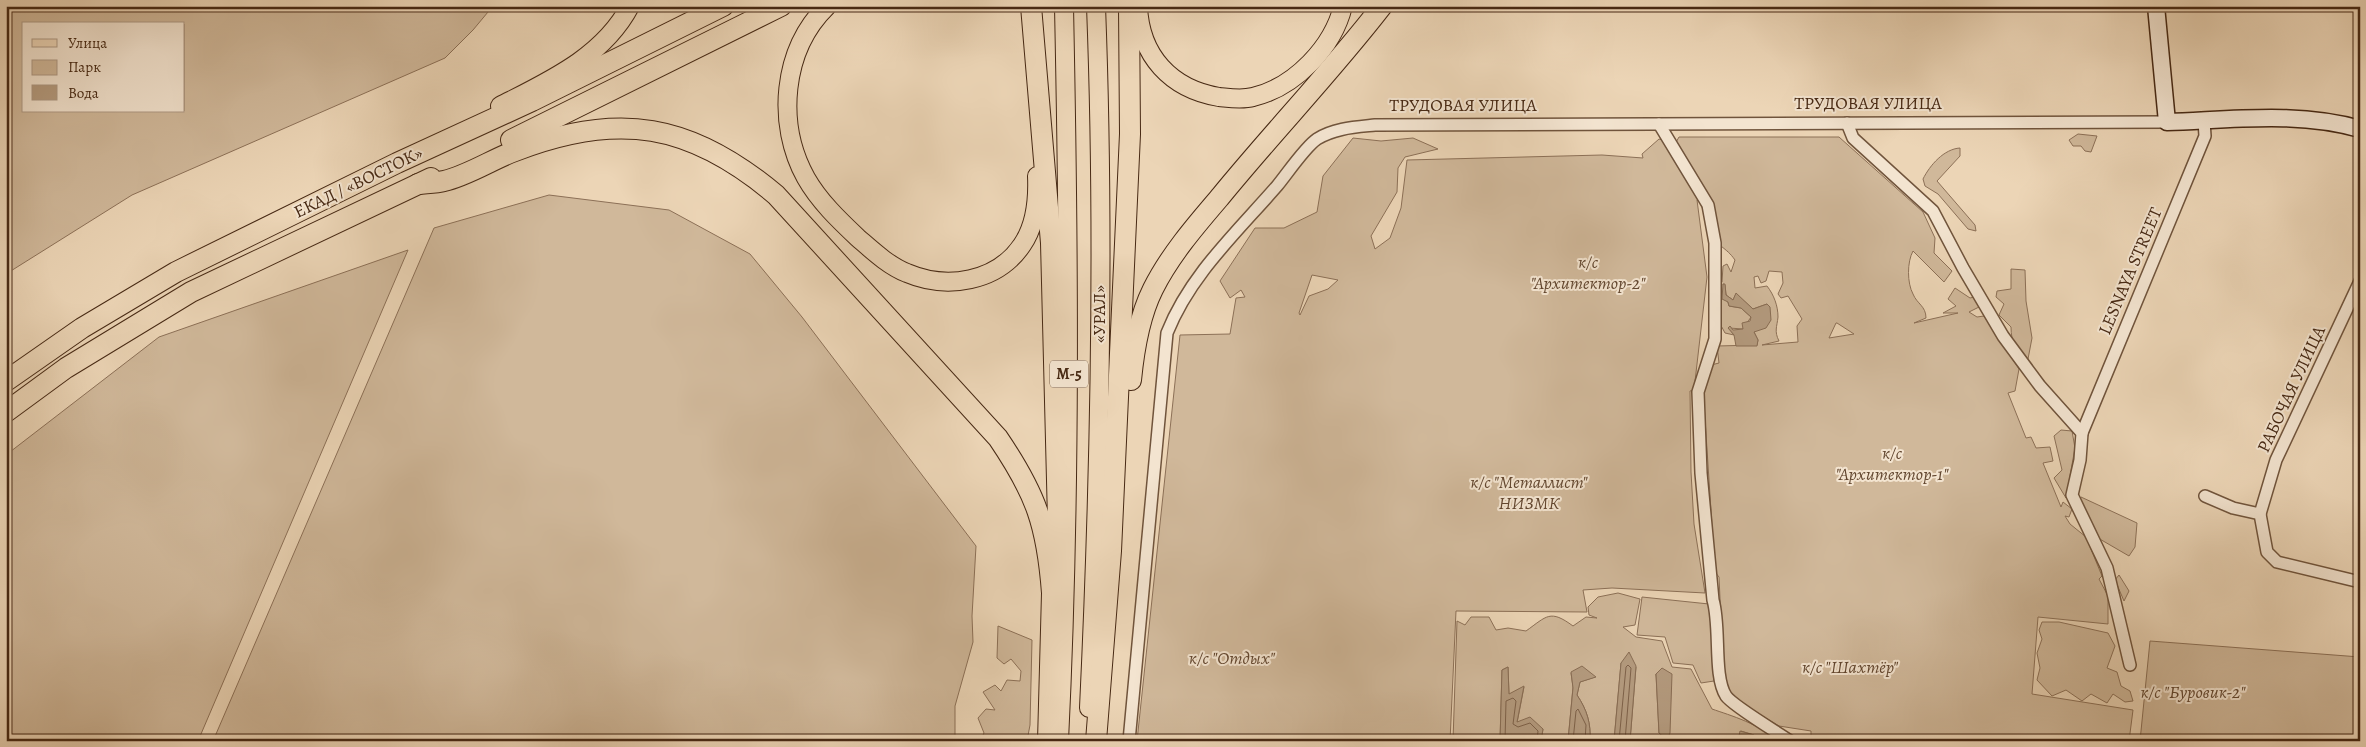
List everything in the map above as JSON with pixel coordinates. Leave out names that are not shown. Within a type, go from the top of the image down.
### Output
[{"type":"highway","name":"ЕКАД / «ВОСТОК»","points":[[6,381],[82,328],[176,272],[465,131],[532,101],[723,6]]},
{"type":"highway","name":"ЕКАД / «ВОСТОК»","points":[[6,412],[66,368],[191,292],[567,114],[782,6]]},
{"type":"highway","points":[[1031,6],[1050,243],[1058,475],[1059,590],[1048,741]]},
{"type":"highway","points":[[1096,741],[1111,551],[1130,134],[1129,6]]},
{"type":"highway","points":[[1111,551],[1123,474],[1134,355],[1140,322],[1153,290],[1164,270],[1198,223],[1382,6]]},
{"type":"highway","points":[[418,184],[446,181],[513,151],[560,135],[599,129],[631,129],[657,132],[687,140],[746,170],[776,195],[998,438],[1022,473],[1036,503],[1045,536],[1050,569],[1050,713]]},
{"type":"main road","points":[[465,131],[495,108],[577,64],[596,50],[612,32],[630,6]]},
{"type":"main road","points":[[827,6],[806,31],[791,71],[788,113],[796,156],[806,179],[818,197],[841,222],[888,262],[905,273],[923,279],[952,283],[978,277],[996,270],[1010,260],[1022,244],[1031,226],[1038,197],[1034,128],[1035,70]]},
{"type":"main road","name":"«УРАЛ»","points":[[1059,741],[1067,577],[1070,295],[1064,6]]},
{"type":"main road","name":"«УРАЛ»","points":[[1088,741],[1096,578],[1098,396],[1100,151],[1096,6]]},
{"type":"main road","points":[[1138,6],[1138,19],[1145,42],[1156,62],[1170,77],[1195,92],[1233,99],[1252,98],[1271,92],[1304,68],[1334,32],[1343,6]]},
{"type":"main road","points":[[2156,6],[2167,122]]},
{"type":"main road","name":"ТРУДОВАЯ УЛИЦА","points":[[2167,122],[2310,119],[2336,122],[2360,129]]},
{"type":"street","name":"LESNAYA STREET","points":[[2130,666],[2107,568],[2072,495],[2080,460],[2082,433],[2205,136],[2204,121]]},
{"type":"street","name":"ТРУДОВАЯ УЛИЦА","points":[[1129,741],[1167,334],[1177,307],[1234,232],[1316,140],[1343,128],[1375,125],[2167,122]]},
{"type":"street","points":[[1847,123],[1853,138],[1933,211],[1963,268],[2003,336],[2040,386],[2082,433]]},
{"type":"street","points":[[1659,124],[1708,205],[1715,244],[1715,339],[1698,392],[1701,473],[1713,600],[1718,614],[1721,686],[1727,698],[1790,741]]},
{"type":"street","name":"РАБОЧАЯ УЛИЦА","points":[[2260,514],[2276,460],[2360,281]]},
{"type":"street","points":[[2205,496],[2233,508],[2260,514],[2267,552],[2277,562],[2350,578],[2360,582]]},
{"type":"green space","points":[[6,6],[493,6],[473,30],[445,58],[132,195],[6,274]]},
{"type":"green space","points":[[2078,134],[2097,136],[2091,152],[2085,151],[2081,146],[2073,146],[2069,140]]},
{"type":"green space","points":[[1679,137],[1839,137],[1923,212],[1935,238],[1934,253],[1952,271],[1944,282],[1913,251],[1909,267],[1911,289],[1926,314],[1926,318],[1914,323],[1958,313],[1943,313],[1956,306],[1948,299],[1955,288],[1970,298],[1974,297],[1981,306],[1969,312],[1977,317],[1984,316],[2019,369],[2015,391],[2008,393],[2026,438],[2031,437],[2036,448],[2050,447],[2053,461],[2043,463],[2061,507],[2063,502],[2072,509],[2069,517],[2065,516],[2070,524],[2086,537],[2102,576],[2099,579],[2108,596],[2108,624],[2038,617],[2032,694],[2133,710],[2129,741],[1811,741],[1811,731],[1779,726],[1731,697],[1724,685],[1719,577],[1715,572],[1703,388],[1711,365],[1719,363],[1717,346],[1757,345],[1758,340],[1754,332],[1767,304],[1753,309],[1736,294],[1733,300],[1726,295],[1729,306],[1741,308],[1751,317],[1743,329],[1729,328],[1734,335],[1725,333],[1718,320],[1718,284],[1722,282],[1723,266],[1727,264],[1731,272],[1735,260],[1714,237],[1700,201],[1697,200],[1707,277],[1694,390],[1690,391],[1691,472],[1694,524],[1705,593],[1612,588],[1583,590],[1587,612],[1456,611],[1450,741],[1137,741],[1180,335],[1230,334],[1236,298],[1245,297],[1241,290],[1230,298],[1220,281],[1255,228],[1284,228],[1317,212],[1323,176],[1353,138],[1381,141],[1413,138],[1438,149],[1405,157],[1398,168],[1397,192],[1371,236],[1375,249],[1390,238],[1401,208],[1407,160],[1602,155],[1643,158],[1642,154],[1659,139],[1675,144]],"holes":[[[1769,271],[1782,272],[1783,283],[1778,294],[1781,298],[1788,296],[1802,319],[1797,326],[1798,342],[1762,345],[1779,341],[1776,332],[1777,309],[1772,293],[1767,286],[1755,288],[1754,277],[1758,276],[1761,283],[1766,281]],[[1312,275],[1338,280],[1328,289],[1309,296],[1300,315],[1299,313]],[[1836,323],[1854,334],[1829,338]]]},
{"type":"green space","points":[[1960,148],[1960,156],[1937,181],[1975,225],[1976,231],[1968,229],[1938,194],[1925,186],[1923,179],[1929,168],[1938,159],[1948,151]]},
{"type":"green space","points":[[549,195],[669,210],[750,254],[802,317],[976,546],[972,616],[973,642],[955,706],[955,741],[213,741],[434,228]]},
{"type":"green space","points":[[408,250],[198,741],[6,741],[6,455],[159,337]]},
{"type":"green space","points":[[2011,269],[2025,270],[2026,301],[2032,338],[2028,359],[2015,345],[2011,327],[1999,315],[2004,304],[1996,297],[1997,291],[2011,289]]},
{"type":"green space","points":[[2061,430],[2072,431],[2075,448],[2066,498],[2054,478],[2062,470],[2054,436]]},
{"type":"green space","points":[[2081,497],[2137,523],[2135,547],[2129,556],[2098,538],[2079,504]]},
{"type":"green space","points":[[2119,575],[2129,591],[2124,601],[2115,580]]},
{"type":"green space","points":[[1618,593],[1640,599],[1635,625],[1623,627],[1636,637],[1662,641],[1672,667],[1691,669],[1712,709],[1754,725],[1769,735],[1774,741],[1767,741],[1760,736],[1759,741],[1753,741],[1754,735],[1741,731],[1738,741],[1630,741],[1636,667],[1621,663],[1614,741],[1590,741],[1588,717],[1577,695],[1580,682],[1595,677],[1571,673],[1573,687],[1568,741],[1541,741],[1543,729],[1517,723],[1524,687],[1509,695],[1508,667],[1502,670],[1500,741],[1453,741],[1457,621],[1465,625],[1471,617],[1489,617],[1496,630],[1508,628],[1526,631],[1544,618],[1554,616],[1573,626],[1586,617],[1597,618],[1589,615],[1588,607],[1598,597]],"holes":[[[1656,674],[1667,739],[1659,733]]]},
{"type":"green space","points":[[1642,597],[1709,604],[1713,618],[1714,681],[1701,683],[1693,665],[1673,663],[1665,637],[1637,635]]},
{"type":"green space","points":[[2042,622],[2059,622],[2108,633],[2115,646],[2107,668],[2117,672],[2121,686],[2130,691],[2133,701],[2125,702],[2113,694],[2107,703],[2091,694],[2082,701],[2066,690],[2052,696],[2037,680],[2040,668],[2037,653],[2042,639],[2039,630]]},
{"type":"green space","points":[[998,626],[1032,640],[1030,725],[1027,741],[980,741],[984,733],[978,718],[986,709],[995,710],[983,692],[995,685],[1001,691],[1007,680],[1020,681],[1021,671],[1011,659],[1004,664],[997,658]]},
{"type":"green space","name":"к/с \"Буровик-2\"","points":[[2150,641],[2360,657],[2360,741],[2140,741]]},
{"type":"water","points":[[1723,284],[1725,284],[1726,295],[1733,300],[1736,293],[1753,309],[1767,304],[1770,307],[1771,320],[1766,328],[1754,332],[1758,340],[1757,346],[1736,346],[1734,335],[1728,328],[1730,326],[1733,330],[1743,329],[1742,323],[1750,321],[1751,317],[1741,308],[1729,306],[1728,302],[1722,299]]},
{"type":"water","points":[[1629,652],[1636,666],[1630,741],[1614,741],[1621,663]]},
{"type":"water","points":[[1582,666],[1596,677],[1580,682],[1577,695],[1588,717],[1590,741],[1568,741],[1573,688],[1571,672]]},
{"type":"water","points":[[1508,667],[1509,694],[1524,686],[1517,722],[1530,717],[1543,729],[1541,741],[1500,741],[1502,670]]},
{"type":"water","points":[[1662,668],[1672,674],[1670,733],[1667,740],[1659,733],[1656,674]]},
{"type":"water","points":[[1740,731],[1754,735],[1753,741],[1738,741]]},
{"type":"park label","name":"к/с \"Архитектор-2\"","points":[[1588,272]]},
{"type":"park label","name":"к/с \"Архитектор-1\"","points":[[1892,463]]},
{"type":"park label","name":"к/с \"Металлист\" НИЗМК","points":[[1529,492]]},
{"type":"park label","name":"к/с \"Отдых\"","points":[[1232,658]]},
{"type":"park label","name":"к/с \"Шахтёр\"","points":[[1850,667]]}]
